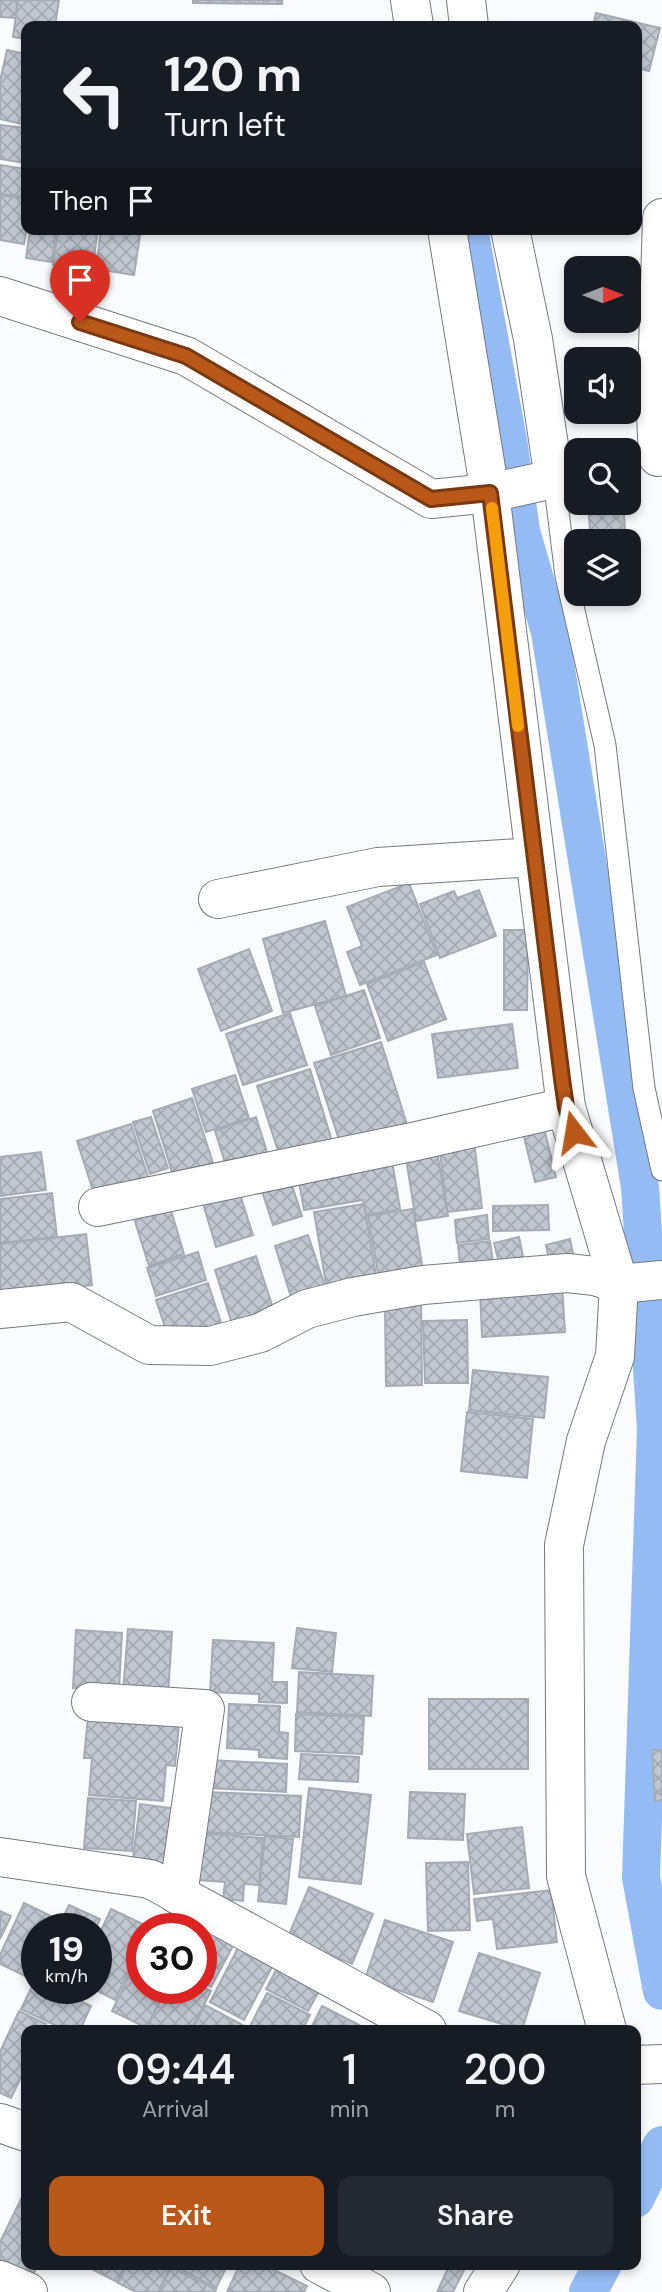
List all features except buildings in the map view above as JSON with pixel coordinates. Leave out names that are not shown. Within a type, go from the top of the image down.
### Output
[{"type":"street","points":[[410,0],[413,21]]},
{"type":"street","points":[[466,0],[468,21]]},
{"type":"street","points":[[650,460],[656,414],[662,218]]},
{"type":"street","points":[[448,235],[490,493],[566,1107],[619,1284],[615,1356],[586,1441],[564,1545],[566,1876],[606,2025]]},
{"type":"street","points":[[511,235],[564,473]]},
{"type":"street","points":[[0,296],[186,356],[431,499],[490,493],[564,477]]},
{"type":"street","points":[[218,899],[378,867],[534,857]]},
{"type":"street","points":[[98,1207],[566,1107]]},
{"type":"street","points":[[0,1309],[71,1302],[149,1345],[210,1346],[260,1333],[307,1309],[353,1297],[423,1285],[567,1273],[595,1276],[619,1284],[662,1280]]},
{"type":"street","points":[[91,1702],[205,1709],[178,1895]]},
{"type":"street","points":[[0,1857],[150,1879],[418,2025]]},
{"type":"street","points":[[641,2065],[662,2064]]},
{"type":"street","points":[[0,2123],[21,2130]]},
{"type":"street","points":[[330,2270],[371,2292]]},
{"type":"street","points":[[483,2292],[497,2270]]},
{"type":"street","points":[[0,2280],[28,2292]]},
{"type":"lane","points":[[565,515],[566,576],[605,745],[644,1088],[662,1170]]},
{"type":"waterway","points":[[470,235],[509,446],[521,531],[550,632],[640,1187],[656,1429],[641,1877],[662,1991]]},
{"type":"waterway","points":[[641,2187],[662,2145]]},
{"type":"waterway","points":[[588,2292],[600,2270]]},
{"type":"slow traffic","points":[[492,508],[518,726]]},
{"type":"route","points":[[80,322],[186,356],[431,499],[490,493],[562,1079],[566,1107],[574,1132]]}]
